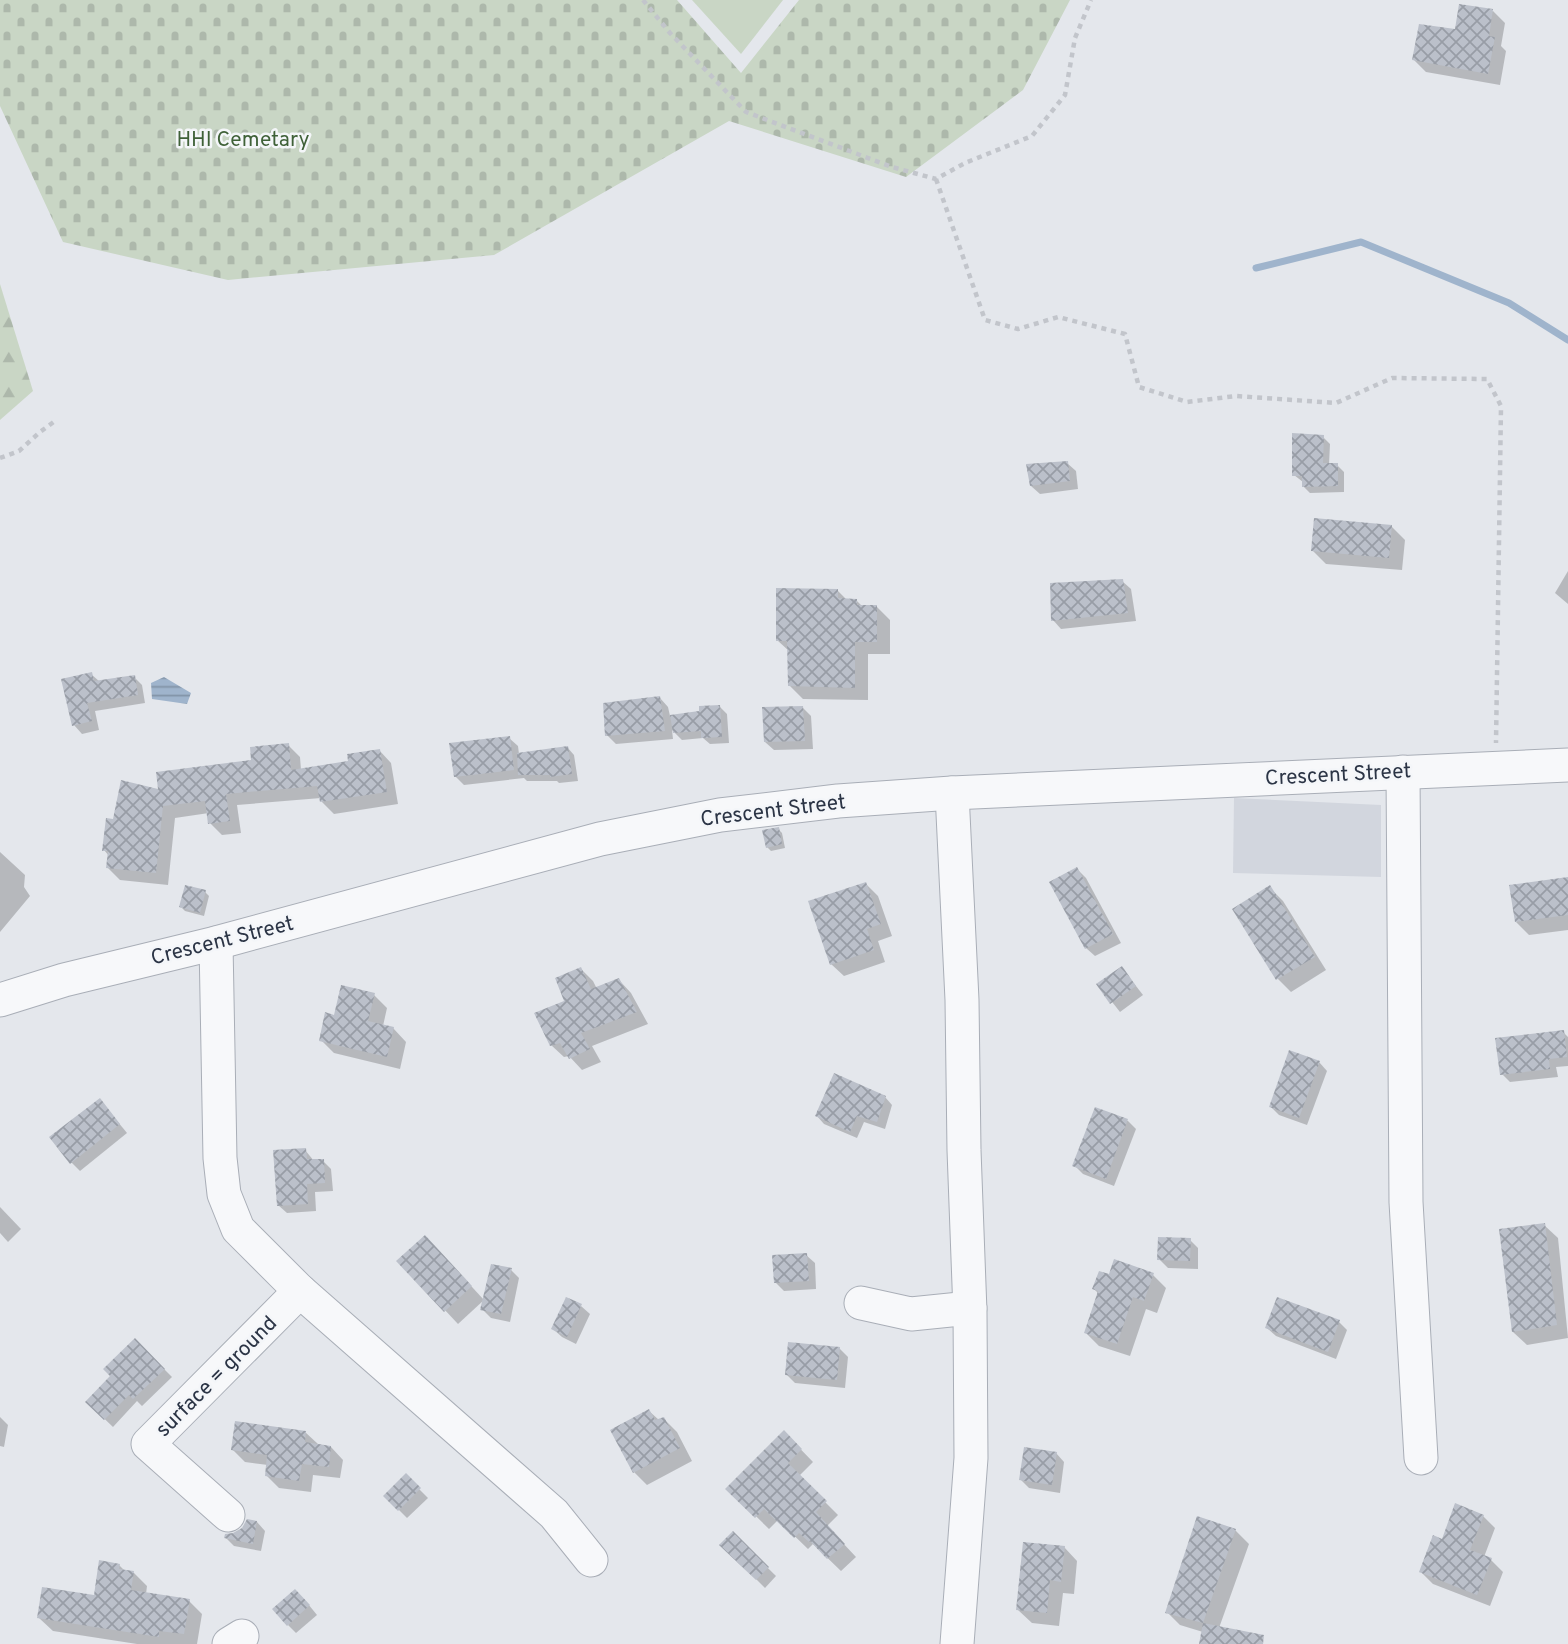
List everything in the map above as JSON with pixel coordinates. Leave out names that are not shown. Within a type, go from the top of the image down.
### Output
[{"type":"street","name":"Crescent Street","points":[[0,1000],[64,980],[216,943],[600,839],[720,814],[838,801],[952,793],[1568,765]]},
{"type":"street","points":[[1403,772],[1406,1202],[1421,1458]]},
{"type":"street","points":[[952,793],[962,1000],[971,1458],[957,1644]]},
{"type":"street","points":[[216,943],[220,1158],[224,1194],[238,1229],[300,1291],[554,1514],[591,1560]]},
{"type":"street","name":"surface = ground","points":[[228,1515],[148,1444],[300,1291]]},
{"type":"street","points":[[861,1303],[911,1314],[970,1308]]},
{"type":"path","points":[[643,0],[670,33],[746,112],[892,167],[936,179],[965,163],[1032,136],[1065,95],[1075,38],[1091,0]]},
{"type":"path","points":[[936,179],[985,320],[1018,329],[1058,317],[1125,334],[1139,387],[1187,402],[1237,396],[1336,403],[1392,378],[1487,379],[1501,406],[1495,767]]},
{"type":"path","points":[[0,458],[19,451],[55,421]]},
{"type":"shaded area","points":[[1234,798],[1381,805],[1381,877],[1233,873]]},
{"type":"green space","name":"HHI Cemetary","points":[[0,0],[677,0],[741,73],[799,0],[1070,0],[1023,90],[906,177],[729,121],[494,255],[228,280],[63,242],[0,106]]},
{"type":"green space","points":[[692,0],[783,0],[741,54]]},
{"type":"green space","points":[[0,284],[33,391],[0,420]]},
{"type":"water","points":[[164,677],[191,693],[187,704],[152,699],[151,683]]},
{"type":"building","points":[[1459,4],[1493,9],[1489,36],[1495,37],[1488,74],[1412,60],[1419,24],[1455,29]]},
{"type":"building","points":[[1292,433],[1324,435],[1323,463],[1338,463],[1338,486],[1302,487],[1302,476],[1292,476]]},
{"type":"building","points":[[1068,461],[1070,481],[1030,486],[1026,464]]},
{"type":"building","points":[[1314,518],[1392,525],[1389,558],[1311,551]]},
{"type":"building","points":[[1123,579],[1128,613],[1051,621],[1050,583]]},
{"type":"building","points":[[776,588],[838,589],[838,598],[857,599],[857,605],[877,605],[877,642],[855,642],[855,688],[788,686],[787,641],[776,641]]},
{"type":"building","points":[[92,672],[94,681],[135,675],[138,695],[87,703],[92,721],[72,726],[61,679]]},
{"type":"building","points":[[660,696],[665,731],[605,736],[603,703]]},
{"type":"building","points":[[720,705],[722,737],[701,738],[701,731],[673,733],[670,715],[699,711],[699,706]]},
{"type":"building","points":[[803,706],[805,741],[764,742],[762,707]]},
{"type":"building","points":[[510,736],[514,770],[454,777],[449,743]]},
{"type":"building","points":[[289,743],[291,770],[348,761],[347,754],[380,749],[387,792],[320,802],[317,786],[226,794],[230,821],[208,824],[205,801],[163,806],[156,873],[106,868],[108,851],[102,851],[106,818],[113,819],[121,780],[158,789],[156,772],[251,760],[250,747]]},
{"type":"building","points":[[568,746],[572,774],[550,777],[518,775],[517,753]]},
{"type":"building","points":[[779,827],[782,844],[766,848],[762,830]]},
{"type":"building","points":[[1077,867],[1113,934],[1085,949],[1049,882]]},
{"type":"building","points":[[1568,877],[1568,915],[1515,922],[1509,885]]},
{"type":"building","points":[[866,882],[881,924],[867,929],[874,950],[830,965],[808,901]]},
{"type":"building","points":[[185,885],[206,890],[200,913],[179,907]]},
{"type":"building","points":[[1270,885],[1315,957],[1276,980],[1232,909]]},
{"type":"building","points":[[1122,966],[1136,986],[1110,1004],[1096,984]]},
{"type":"building","points":[[581,967],[591,989],[619,978],[637,1012],[581,1033],[590,1049],[569,1059],[560,1043],[550,1046],[534,1013],[564,1001],[555,978]]},
{"type":"building","points":[[341,985],[375,993],[368,1021],[394,1027],[387,1057],[319,1041],[325,1012],[334,1015]]},
{"type":"building","points":[[1564,1030],[1567,1057],[1549,1059],[1550,1069],[1500,1075],[1495,1038]]},
{"type":"building","points":[[1289,1050],[1320,1061],[1299,1118],[1269,1107]]},
{"type":"building","points":[[834,1073],[886,1096],[877,1122],[857,1116],[850,1132],[815,1116]]},
{"type":"building","points":[[100,1098],[120,1124],[70,1164],[49,1137]]},
{"type":"building","points":[[1095,1107],[1128,1119],[1106,1179],[1072,1166]]},
{"type":"building","points":[[306,1148],[307,1159],[324,1159],[325,1183],[307,1184],[308,1204],[277,1206],[273,1150]]},
{"type":"building","points":[[1545,1223],[1557,1325],[1512,1332],[1499,1229]]},
{"type":"building","points":[[425,1235],[472,1286],[444,1312],[396,1261]]},
{"type":"building","points":[[1158,1237],[1191,1238],[1190,1261],[1157,1260]]},
{"type":"building","points":[[807,1253],[809,1281],[774,1283],[772,1255]]},
{"type":"building","points":[[1114,1259],[1154,1273],[1144,1301],[1133,1297],[1117,1344],[1084,1333],[1098,1291],[1092,1289],[1099,1271],[1109,1274]]},
{"type":"building","points":[[491,1264],[512,1268],[501,1314],[480,1310]]},
{"type":"building","points":[[566,1297],[582,1304],[567,1337],[551,1329]]},
{"type":"building","points":[[1277,1297],[1340,1320],[1328,1352],[1265,1328]]},
{"type":"building","points":[[135,1338],[165,1369],[133,1399],[129,1395],[104,1420],[85,1402],[110,1376],[103,1369]]},
{"type":"building","points":[[788,1342],[840,1347],[837,1380],[785,1375]]},
{"type":"building","points":[[649,1409],[655,1420],[664,1417],[680,1448],[633,1473],[610,1430]]},
{"type":"building","points":[[235,1421],[306,1431],[305,1442],[331,1446],[329,1467],[302,1464],[299,1481],[265,1476],[267,1455],[231,1450]]},
{"type":"building","points":[[784,1430],[802,1449],[788,1463],[827,1501],[816,1512],[845,1544],[827,1559],[799,1533],[794,1538],[764,1509],[755,1518],[725,1489]]},
{"type":"building","points":[[1024,1447],[1057,1452],[1052,1485],[1019,1480]]},
{"type":"building","points":[[406,1473],[421,1488],[398,1511],[383,1496]]},
{"type":"building","points":[[1455,1503],[1484,1515],[1470,1550],[1492,1558],[1477,1595],[1419,1572],[1433,1535],[1442,1539]]},
{"type":"building","points":[[1197,1516],[1236,1529],[1203,1623],[1165,1613]]},
{"type":"building","points":[[247,1519],[257,1521],[253,1544],[224,1538],[225,1534],[242,1528]]},
{"type":"building","points":[[733,1531],[769,1567],[756,1580],[719,1545]]},
{"type":"building","points":[[1023,1542],[1065,1546],[1061,1582],[1050,1580],[1047,1613],[1016,1610]]},
{"type":"building","points":[[99,1560],[120,1564],[119,1569],[134,1571],[131,1590],[190,1599],[184,1634],[159,1631],[159,1637],[37,1618],[42,1587],[94,1595]]},
{"type":"building","points":[[295,1589],[310,1605],[287,1626],[272,1609]]},
{"type":"building","points":[[1203,1623],[1264,1635],[1263,1644],[1199,1644]]},
{"type":"waterway","points":[[1256,268],[1361,242],[1509,303],[1568,340]]}]
